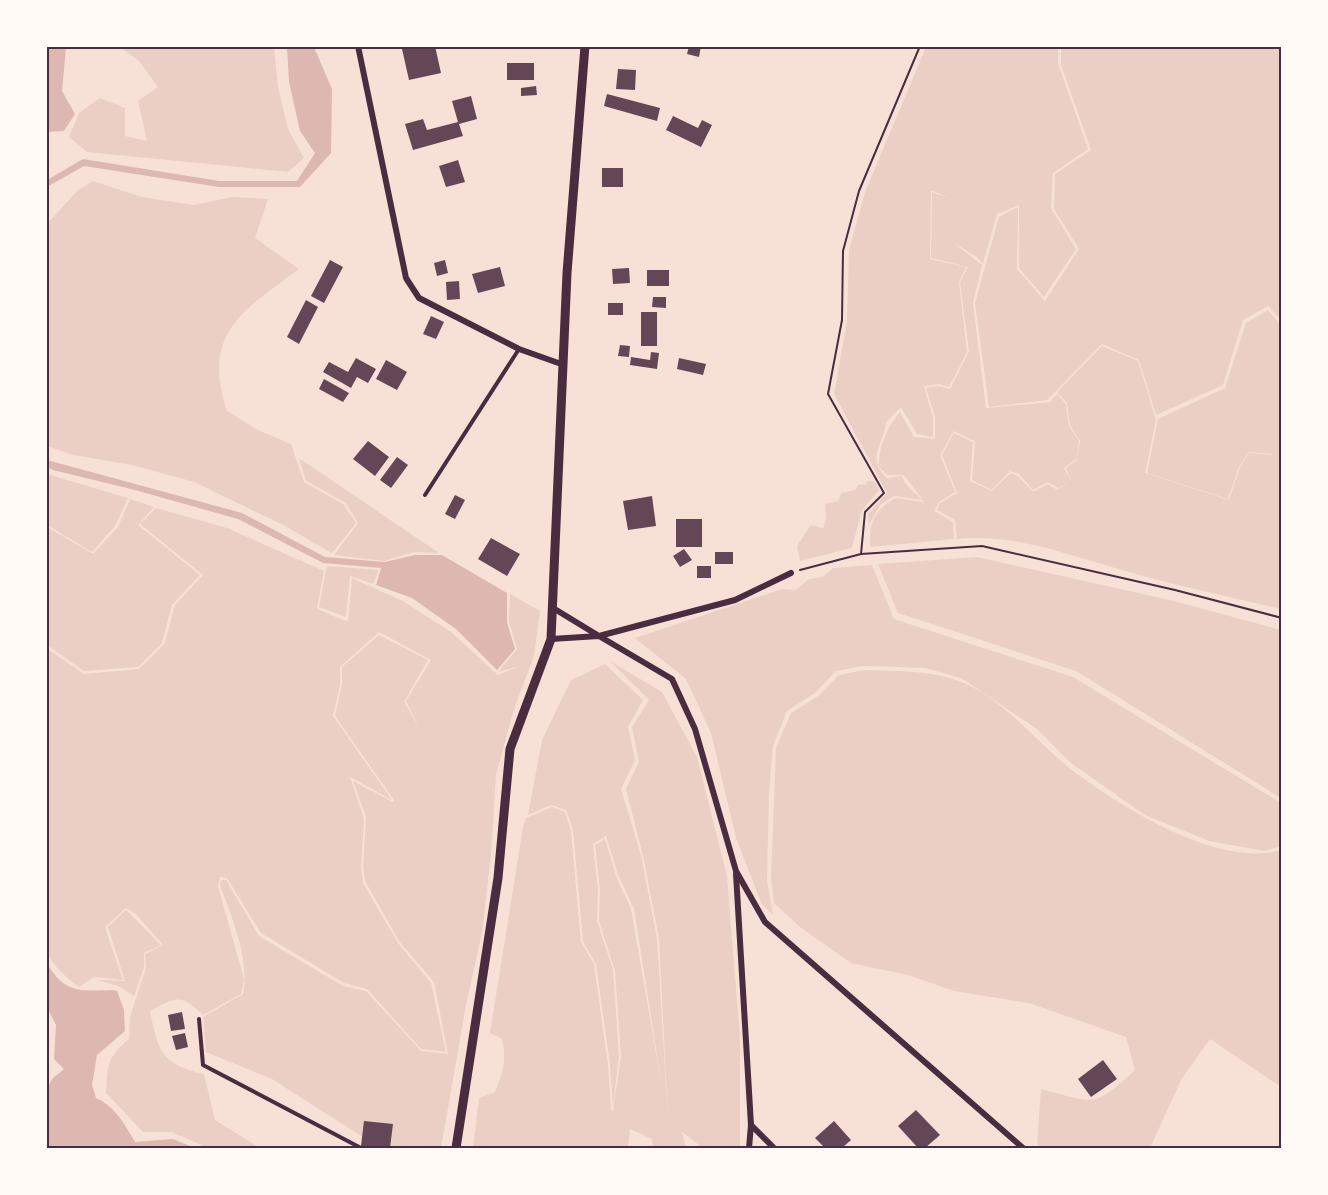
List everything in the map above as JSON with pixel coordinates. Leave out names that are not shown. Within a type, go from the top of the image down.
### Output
[{"type":"main road","points":[[456,1149],[498,878],[510,749],[551,639],[567,273],[585,46]]},
{"type":"street","points":[[358,46],[406,278],[419,298],[519,350],[564,365]]},
{"type":"street","points":[[551,639],[599,636],[735,600],[791,573]]},
{"type":"street","points":[[554,608],[672,679],[695,729],[735,872],[751,1125],[749,1149]]},
{"type":"street","points":[[735,872],[765,922],[1023,1149]]},
{"type":"street","points":[[751,1125],[774,1149]]},
{"type":"lane","points":[[425,495],[519,350]]},
{"type":"lane","points":[[199,1019],[203,1065],[362,1149]]},
{"type":"path","points":[[861,554],[865,512],[884,493],[828,394],[842,320],[843,250],[859,191],[920,46]]},
{"type":"path","points":[[791,573],[861,554],[982,546],[1281,618]]},
{"type":"shaded area","points":[[46,47],[66,47],[62,91],[75,114],[64,131],[47,132]]},
{"type":"shaded area","points":[[120,47],[274,47],[278,87],[288,129],[304,158],[288,172],[87,152],[69,137],[79,113],[100,98],[125,108],[125,136],[147,141],[138,101],[158,87],[139,61]]},
{"type":"shaded area","points":[[287,47],[314,47],[332,89],[331,153],[300,187],[219,187],[84,166],[47,187],[47,180],[83,159],[219,181],[297,181],[315,153],[300,131],[289,82]]},
{"type":"shaded area","points":[[926,47],[1058,47],[1058,63],[1088,149],[1053,173],[1051,208],[1076,249],[1044,297],[1019,268],[1019,205],[997,214],[983,264],[977,257],[954,243],[982,265],[973,303],[986,408],[1050,402],[1057,394],[1066,404],[1069,426],[1079,441],[1077,459],[1064,468],[1071,481],[1066,468],[1077,460],[1080,441],[1070,425],[1067,403],[1057,392],[1102,346],[1138,361],[1156,420],[1145,473],[1229,500],[1240,467],[1249,453],[1272,454],[1249,452],[1239,467],[1228,499],[1147,473],[1158,419],[1225,388],[1246,323],[1268,310],[1281,325],[1281,609],[1165,582],[1043,547],[1000,539],[957,539],[955,520],[937,510],[940,503],[957,493],[942,455],[954,433],[973,442],[970,481],[992,491],[1011,473],[1018,476],[1033,492],[1048,484],[1057,490],[1069,483],[1058,488],[1048,482],[1033,490],[1019,474],[1010,471],[992,490],[972,480],[975,441],[954,431],[940,455],[955,492],[939,502],[934,511],[953,522],[954,539],[870,547],[870,531],[874,519],[888,503],[895,498],[924,502],[904,475],[887,475],[879,467],[887,478],[902,476],[905,483],[922,500],[894,496],[880,505],[869,525],[868,514],[887,493],[834,394],[847,321],[849,250],[865,192]],"holes":[[[931,190],[949,198],[932,192],[931,258],[968,267],[960,282],[969,351],[950,389],[938,386],[926,388],[935,417],[935,439],[914,437],[900,412],[884,438],[879,467],[876,457],[886,422],[901,407],[917,434],[933,437],[933,418],[924,386],[939,384],[949,387],[967,352],[959,282],[966,267],[930,259]]]},
{"type":"shaded area","points":[[1061,47],[1281,47],[1281,320],[1268,306],[1243,320],[1223,385],[1156,415],[1139,360],[1102,344],[1047,400],[989,407],[975,303],[999,217],[1018,207],[1017,269],[1045,301],[1079,249],[1054,209],[1055,174],[1091,150],[1061,65]]},
{"type":"shaded area","points":[[93,181],[142,197],[194,205],[233,197],[268,199],[255,238],[299,269],[260,298],[232,326],[224,342],[219,361],[220,384],[227,411],[258,430],[291,444],[304,482],[343,504],[356,523],[332,553],[283,525],[194,482],[132,465],[73,455],[47,446],[47,224],[78,190]]},
{"type":"shaded area","points":[[299,458],[439,553],[414,552],[384,561],[334,555],[358,523],[346,503],[306,481]]},
{"type":"shaded area","points":[[47,460],[242,513],[325,557],[385,562],[415,555],[442,555],[507,593],[507,622],[515,649],[497,670],[456,629],[412,598],[376,585],[381,568],[323,563],[238,519],[53,470],[47,467]]},
{"type":"shaded area","points":[[47,474],[128,498],[115,526],[92,552],[47,525]]},
{"type":"shaded area","points":[[868,481],[874,481],[879,490],[862,510],[852,548],[800,561],[797,546],[811,525],[823,528],[826,520],[825,504],[838,501],[841,493],[855,490],[859,484],[865,485]]},
{"type":"shaded area","points":[[130,499],[154,507],[138,525],[200,575],[172,605],[162,643],[138,667],[84,671],[47,645],[47,527],[93,554],[118,527]]},
{"type":"shaded area","points":[[156,508],[227,528],[324,571],[317,609],[348,622],[352,578],[403,601],[451,632],[498,675],[520,666],[498,672],[517,649],[509,621],[510,594],[540,611],[534,656],[514,709],[496,775],[491,856],[482,933],[466,1005],[441,1148],[380,1148],[272,1079],[206,1052],[203,1017],[243,994],[245,980],[242,953],[220,885],[221,880],[226,880],[259,936],[343,986],[366,991],[421,1051],[448,1054],[434,982],[399,941],[365,881],[363,867],[366,817],[353,781],[393,802],[394,800],[335,716],[342,684],[342,667],[379,635],[428,660],[404,702],[419,727],[406,701],[431,660],[379,632],[340,667],[340,685],[333,716],[392,800],[350,777],[364,819],[361,867],[363,883],[398,943],[431,983],[446,1052],[421,1049],[367,989],[344,983],[261,933],[227,878],[220,877],[218,886],[244,979],[241,994],[203,1015],[189,1003],[178,999],[150,1011],[159,1046],[164,1054],[179,1066],[204,1074],[215,1120],[260,1148],[208,1148],[172,1132],[143,1132],[106,1093],[107,1075],[112,1057],[129,1039],[130,1017],[146,968],[145,954],[163,945],[135,913],[126,908],[105,927],[123,980],[94,977],[79,987],[56,967],[47,951],[46,648],[84,674],[139,669],[165,643],[175,605],[203,575],[140,524]]},
{"type":"shaded area","points":[[977,557],[1174,601],[1281,630],[1281,798],[1076,671],[898,613],[878,564]]},
{"type":"shaded area","points":[[872,565],[894,619],[1073,677],[1281,803],[1281,846],[1265,851],[1209,841],[1145,815],[1071,763],[1037,729],[961,678],[925,668],[863,666],[836,671],[815,693],[787,711],[773,746],[769,793],[767,880],[773,915],[762,905],[736,838],[711,733],[686,679],[635,638],[782,589],[796,590],[809,579],[823,577],[833,568]]},
{"type":"shaded area","points":[[327,566],[379,570],[373,584],[350,576],[346,617],[319,607]]},
{"type":"shaded area","points":[[610,661],[662,692],[697,757],[727,876],[740,1038],[740,1148],[703,1148],[682,1132],[686,1148],[653,1148],[652,1139],[630,1129],[628,1148],[473,1148],[479,1098],[495,1092],[503,1066],[502,1039],[490,1033],[523,827],[526,818],[552,807],[565,812],[571,831],[581,942],[594,964],[608,1065],[611,1110],[613,1111],[621,1056],[615,971],[599,921],[600,890],[595,845],[605,839],[616,876],[631,909],[663,1093],[634,909],[618,875],[606,836],[593,844],[598,890],[597,921],[613,970],[619,1055],[613,1108],[610,1065],[596,964],[583,942],[573,830],[566,810],[551,805],[528,815],[542,740],[571,680],[605,664],[643,700],[628,727],[635,760],[621,789],[641,855],[657,938],[668,1119],[659,939],[643,856],[626,789],[639,762],[632,727],[649,700]]},
{"type":"shaded area","points":[[864,670],[924,673],[959,681],[989,697],[1067,766],[1139,814],[1198,842],[1228,850],[1256,853],[1281,850],[1281,1087],[1210,1039],[1181,1080],[1150,1148],[1042,1148],[1037,1144],[1041,1089],[1083,1099],[1101,1097],[1135,1070],[1126,1037],[1029,1003],[954,991],[908,975],[851,963],[800,927],[774,903],[771,878],[776,748],[791,713],[818,696],[839,675]]},
{"type":"shaded area","points":[[126,910],[161,945],[144,953],[144,968],[134,996],[118,986],[98,980],[125,981],[108,927]]},
{"type":"shaded area","points":[[46,962],[60,980],[74,988],[90,991],[117,991],[124,1010],[125,1031],[97,1055],[92,1085],[96,1098],[114,1111],[135,1142],[173,1139],[195,1148],[47,1148],[47,1088],[53,1078],[64,1069],[54,1059],[56,1025],[47,1007]]},
{"type":"building","points":[[414,46],[435,46],[441,73],[409,80],[402,49]]},
{"type":"building","points":[[689,46],[701,46],[699,57],[687,54]]},
{"type":"building","points":[[507,63],[534,63],[534,80],[507,80]]},
{"type":"building","points":[[618,69],[636,70],[635,90],[616,89]]},
{"type":"building","points":[[536,86],[537,95],[521,96],[521,88]]},
{"type":"building","points":[[607,94],[660,108],[657,121],[604,106]]},
{"type":"building","points":[[471,96],[477,119],[459,124],[463,136],[413,150],[405,124],[423,119],[427,130],[458,122],[452,101]]},
{"type":"building","points":[[673,116],[698,128],[702,120],[712,125],[701,147],[666,130]]},
{"type":"building","points":[[458,160],[465,182],[446,187],[439,166]]},
{"type":"building","points":[[602,168],[623,168],[623,187],[602,187]]},
{"type":"building","points":[[330,260],[343,267],[324,303],[311,296]]},
{"type":"building","points":[[445,260],[448,273],[437,276],[434,263]]},
{"type":"building","points":[[500,267],[505,286],[478,293],[472,274]]},
{"type":"building","points":[[629,268],[630,283],[613,284],[612,269]]},
{"type":"building","points":[[647,270],[669,270],[669,286],[647,286]]},
{"type":"building","points":[[459,281],[460,299],[447,300],[446,282]]},
{"type":"building","points":[[653,297],[666,297],[666,308],[652,307]]},
{"type":"building","points":[[306,300],[318,307],[299,344],[287,337]]},
{"type":"building","points":[[608,303],[623,303],[623,315],[608,315]]},
{"type":"building","points":[[641,312],[657,312],[657,346],[641,346]]},
{"type":"building","points":[[431,316],[444,322],[436,339],[423,334]]},
{"type":"building","points":[[620,345],[630,346],[629,357],[618,356]]},
{"type":"building","points":[[651,352],[659,353],[657,369],[630,365],[631,357],[650,360]]},
{"type":"building","points":[[356,358],[376,369],[368,383],[357,377],[351,388],[323,372],[329,362],[348,372]]},
{"type":"building","points":[[679,358],[706,364],[703,375],[677,369]]},
{"type":"building","points":[[386,360],[407,372],[397,390],[376,379]]},
{"type":"building","points":[[324,379],[349,393],[343,402],[319,389]]},
{"type":"building","points":[[368,441],[389,457],[375,476],[353,459]]},
{"type":"building","points":[[397,457],[408,465],[391,488],[380,480]]},
{"type":"building","points":[[455,495],[465,500],[455,519],[445,514]]},
{"type":"building","points":[[652,496],[656,526],[628,530],[623,501]]},
{"type":"building","points":[[676,519],[702,519],[702,547],[676,547]]},
{"type":"building","points":[[491,538],[520,554],[507,576],[478,559]]},
{"type":"building","points":[[684,549],[692,560],[680,567],[673,556]]},
{"type":"building","points":[[715,552],[733,552],[733,564],[715,564]]},
{"type":"building","points":[[697,566],[711,566],[711,578],[697,578]]},
{"type":"building","points":[[182,1012],[185,1029],[171,1031],[168,1015]]},
{"type":"building","points":[[185,1033],[188,1047],[176,1050],[172,1036]]},
{"type":"building","points":[[1103,1060],[1117,1079],[1091,1097],[1078,1079]]},
{"type":"building","points":[[916,1110],[940,1135],[925,1148],[918,1148],[898,1126]]},
{"type":"building","points":[[364,1121],[393,1124],[390,1148],[361,1146]]},
{"type":"building","points":[[834,1121],[851,1140],[842,1148],[825,1148],[815,1138]]}]
